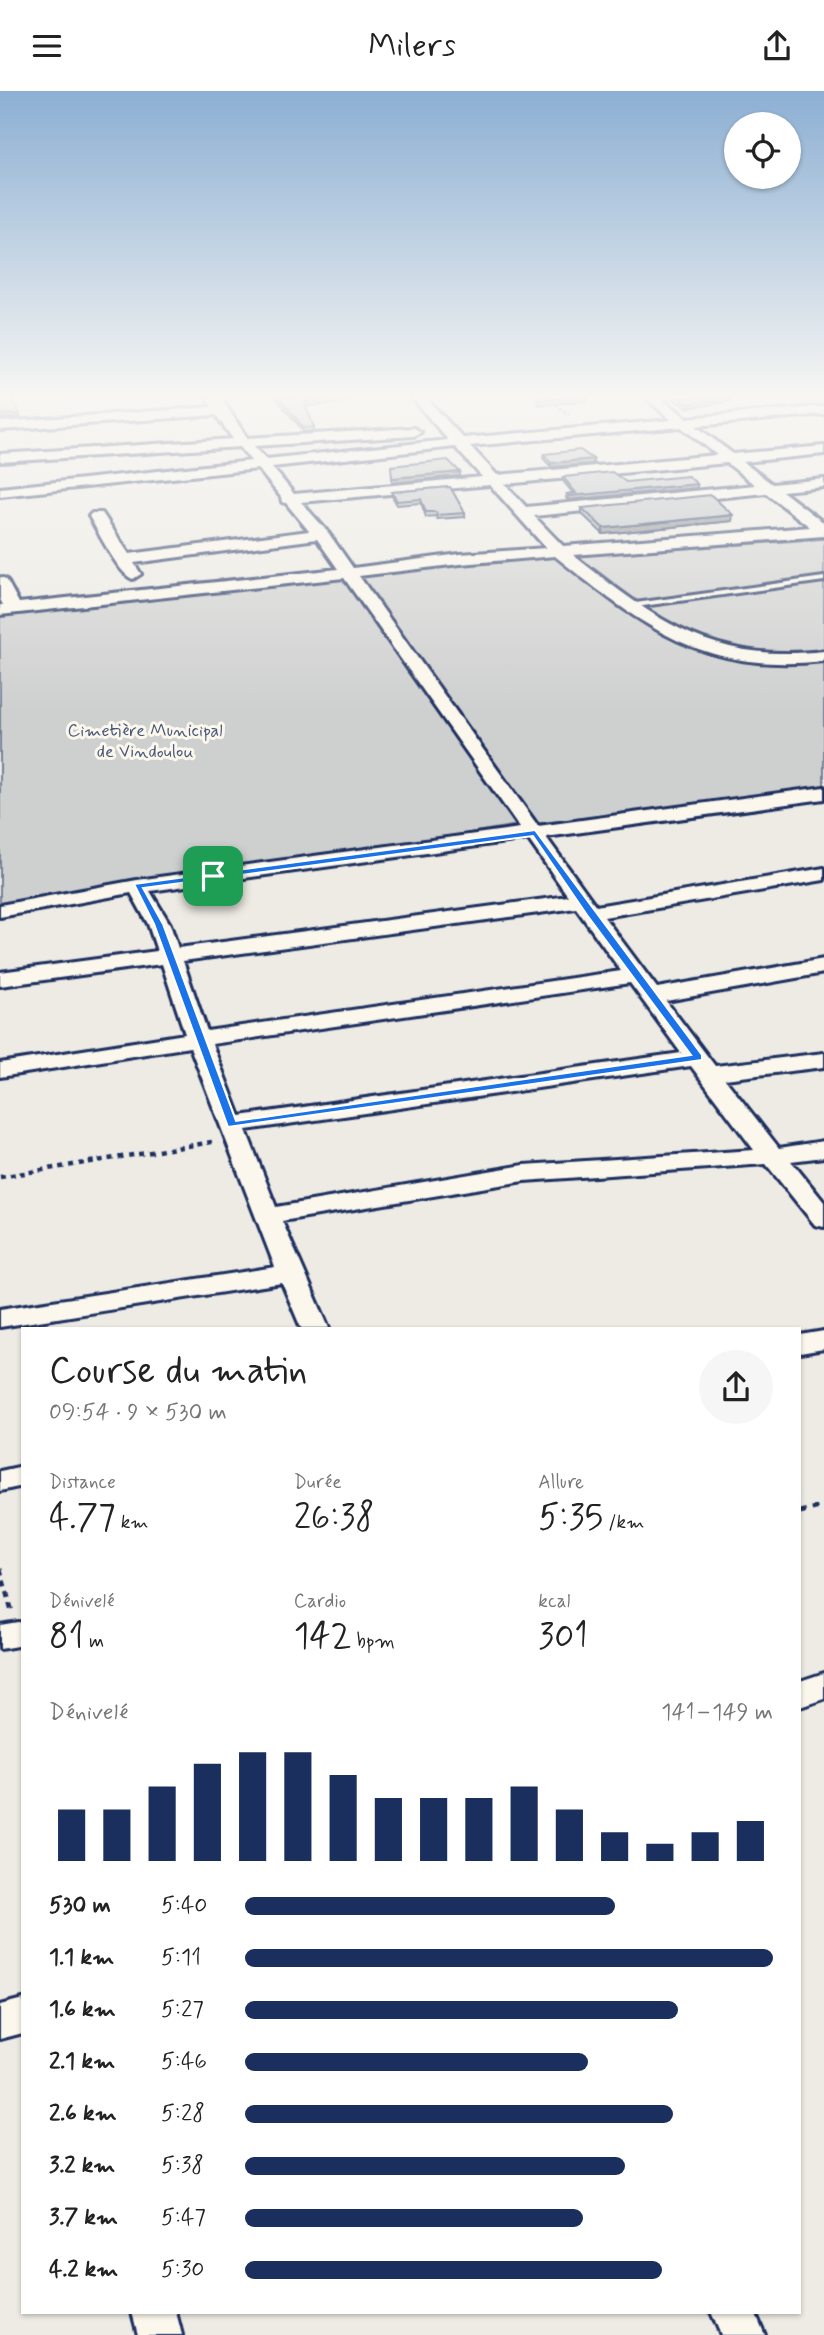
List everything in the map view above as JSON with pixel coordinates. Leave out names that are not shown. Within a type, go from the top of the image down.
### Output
[{"type":"street","points":[[291,503],[321,534],[586,907],[704,1066],[824,1219]]},
{"type":"street","points":[[515,503],[559,552],[628,606],[682,637],[721,652],[751,658],[787,660],[824,656]]},
{"type":"street","points":[[523,512],[619,503]]},
{"type":"street","points":[[789,503],[824,531]]},
{"type":"street","points":[[97,516],[122,560],[147,595]]},
{"type":"street","points":[[0,582],[6,609],[348,573],[460,558],[824,531]]},
{"type":"street","points":[[122,560],[321,534]]},
{"type":"street","points":[[0,911],[137,886],[822,795],[814,780],[816,776],[824,773]]},
{"type":"street","points":[[0,979],[586,907],[824,874]]},
{"type":"street","points":[[137,886],[159,924],[199,1041],[290,1273],[315,1327]]},
{"type":"street","points":[[653,996],[824,966]]},
{"type":"street","points":[[0,1070],[403,1007],[638,975]]},
{"type":"street","points":[[234,1131],[704,1066],[824,1060]]},
{"type":"street","points":[[267,1216],[524,1173],[774,1156],[824,1149]]},
{"type":"street","points":[[0,1318],[290,1273]]},
{"type":"street","points":[[801,1344],[824,1340]]},
{"type":"street","points":[[0,1481],[21,1476]]},
{"type":"street","points":[[801,1694],[824,1686]]},
{"type":"street","points":[[0,2022],[21,2017]]},
{"type":"street","points":[[155,2314],[160,2335]]},
{"type":"street","points":[[734,2314],[743,2335]]},
{"type":"lane","points":[[628,606],[824,579]]},
{"type":"path","points":[[0,1177],[234,1131]]},
{"type":"path","points":[[801,1512],[824,1506]]},
{"type":"green space","name":"Cimetière Municipal de Vindoulou","points":[[824,539],[824,793],[512,826],[0,910],[0,610],[362,571]]},
{"type":"building","points":[[422,503],[459,503],[465,513],[437,515],[436,512],[426,512]]},
{"type":"building","points":[[634,503],[719,503],[733,515],[603,528],[582,508]]},
{"type":"route","points":[[535,833],[590,913],[698,1058],[232,1125],[199,1041],[159,924],[137,886],[213,876],[535,833]]}]
